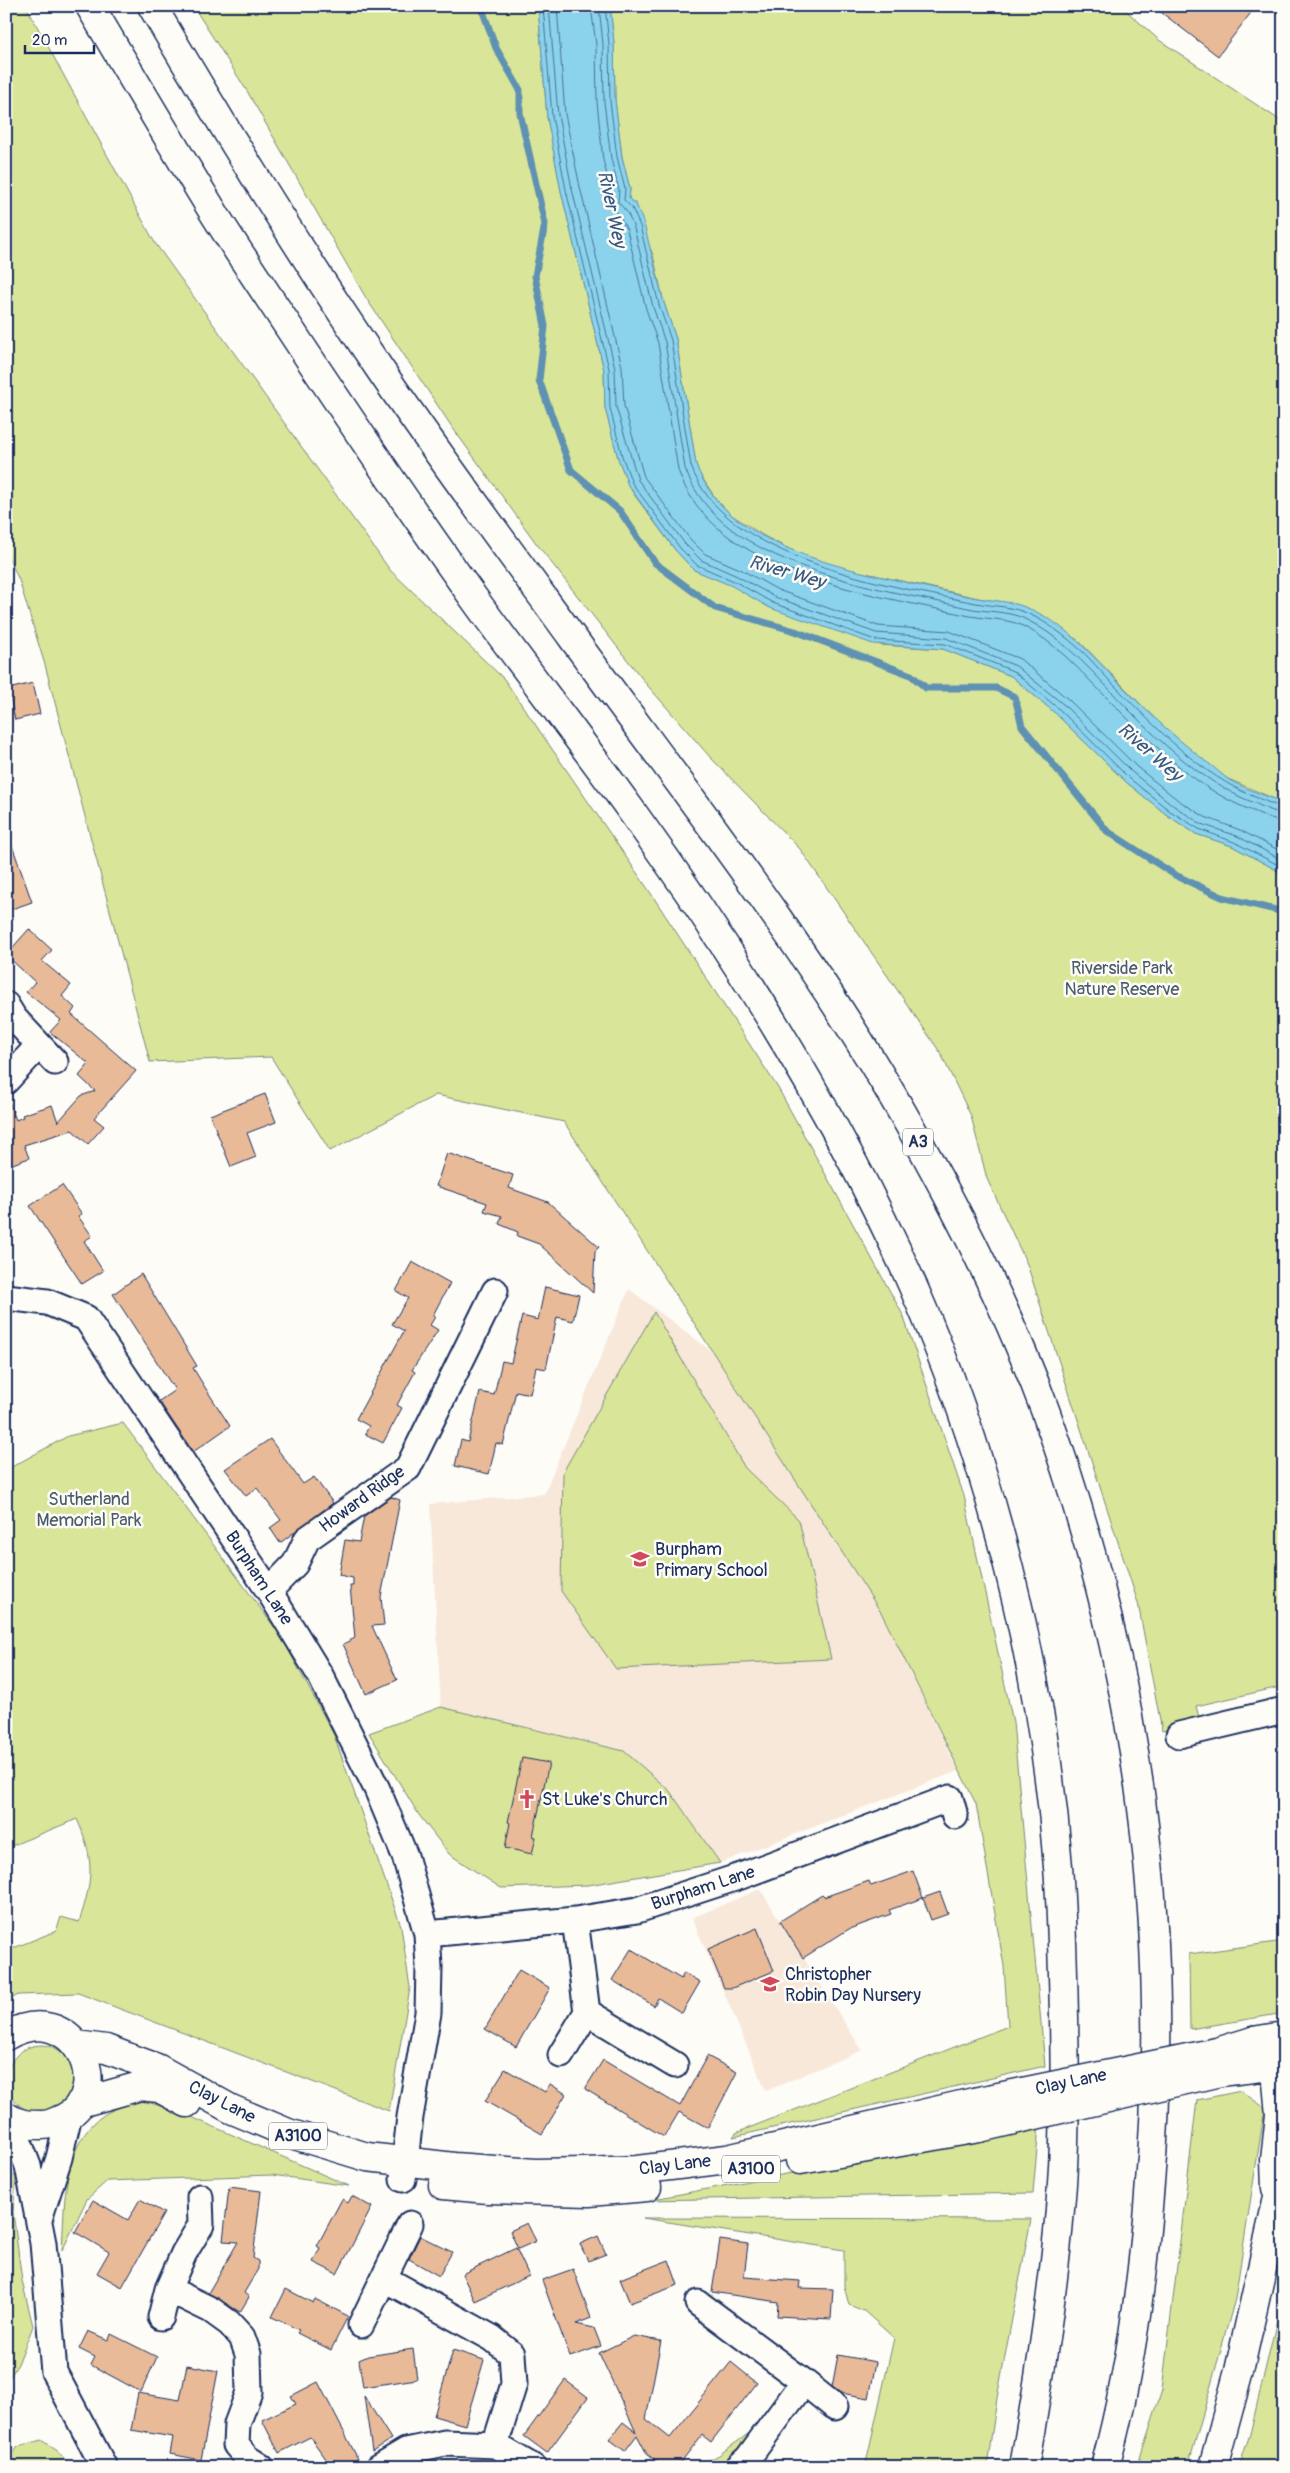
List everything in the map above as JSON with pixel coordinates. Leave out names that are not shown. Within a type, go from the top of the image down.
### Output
[{"type":"main road","points":[[90,6],[220,223],[370,450],[478,604],[634,814],[708,920],[778,1029],[863,1181],[913,1286],[956,1396],[984,1480],[1008,1569],[1031,1673],[1058,1861],[1063,1947],[1065,2078],[1061,2205],[1040,2376],[1024,2467]]},
{"type":"main road","name":"A3","points":[[152,6],[252,173],[383,374],[788,932],[866,1051],[937,1174],[981,1262],[1043,1405],[1074,1496],[1102,1593],[1127,1705],[1143,1814],[1154,1917],[1158,2021],[1155,2127],[1149,2205],[1132,2336],[1105,2467]]},
{"type":"main road","name":"Clay Lane","points":[[6,2036],[18,2030],[43,2026],[66,2035],[76,2045],[106,2049],[157,2068],[231,2109],[288,2133],[404,2170]]},
{"type":"main road","name":"Clay Lane","points":[[1218,2062],[1253,2041],[1284,2036]]},
{"type":"main road","points":[[1213,2467],[1258,2292],[1280,2182],[1275,2160],[1280,2115],[1277,2064],[1253,2041]]},
{"type":"main road","points":[[75,2109],[86,2088],[87,2072],[84,2058],[76,2045]]},
{"type":"main road","name":"Clay Lane","points":[[8,2118],[25,2126],[50,2125],[75,2109],[140,2086],[159,2088],[273,2146],[345,2168],[404,2170],[454,2167],[535,2172],[637,2170],[728,2159],[976,2115],[1218,2062],[1277,2064]]},
{"type":"street","points":[[6,1005],[14,1018],[47,1053],[6,1082]]},
{"type":"street","name":"Howard Ridge","points":[[269,1591],[295,1564],[307,1540],[408,1468],[495,1292]]},
{"type":"street","name":"Burpham Lane","points":[[6,1297],[47,1302],[86,1318],[269,1591],[320,1675],[377,1789],[405,1856],[427,1934],[428,2013],[404,2170]]},
{"type":"street","points":[[1179,1735],[1284,1710]]},
{"type":"street","name":"Burpham Lane","points":[[427,1934],[575,1920],[637,1910],[694,1892],[950,1798],[955,1816]]},
{"type":"street","points":[[561,2055],[587,2012],[575,1920]]},
{"type":"street","points":[[587,2012],[675,2065]]},
{"type":"street","points":[[39,2222],[75,2109]]},
{"type":"street","points":[[8,2118],[28,2166],[43,2243],[54,2372],[104,2467]]},
{"type":"street","points":[[161,2317],[168,2289],[184,2253],[201,2226],[200,2197]]},
{"type":"street","points":[[361,2325],[410,2224]]},
{"type":"street","points":[[384,2279],[492,2338],[512,2354],[514,2384],[495,2445]]},
{"type":"street","points":[[168,2289],[211,2310],[242,2337],[248,2354],[249,2392],[237,2424],[236,2445],[247,2458],[261,2467]]},
{"type":"street","points":[[698,2303],[835,2407]]},
{"type":"street","points":[[738,2467],[748,2458],[804,2382]]},
{"type":"street","points":[[379,2467],[406,2451],[446,2443],[495,2445],[533,2467]]},
{"type":"shaded area","name":"Burpham Primary School","points":[[629,1289],[714,1353],[882,1614],[958,1771],[720,1863],[685,1812],[624,1751],[441,1707],[430,1504],[544,1494]]},
{"type":"shaded area","name":"Christopher Robin Day Nursery","points":[[760,1889],[862,2050],[766,2091],[692,1918]]},
{"type":"green space","points":[[6,6],[26,6],[155,243],[390,570],[504,679],[648,889],[778,1088],[903,1315],[964,1496],[1013,1722],[1045,2066],[733,2137],[736,2133],[1008,2026],[1004,1966],[976,1804],[882,1614],[564,1122],[436,1095],[330,1151],[271,1057],[150,1062],[45,665],[19,580],[6,552]]},
{"type":"green space","name":"Riverside Park Nature Reserve","points":[[193,6],[538,6],[547,117],[561,191],[604,370],[605,408],[618,458],[628,485],[676,551],[694,570],[880,645],[943,649],[1011,676],[1055,713],[1126,782],[1167,815],[1196,834],[1232,846],[1284,874],[1284,1686],[1196,1706],[1200,1721],[1162,1731],[1138,1603],[1027,1264],[987,1179],[971,1116],[940,1052],[800,849],[710,757],[647,685],[536,543],[452,427],[366,298],[247,91]]},
{"type":"green space","points":[[610,6],[1121,6],[1159,40],[1284,123],[1284,803],[1226,778],[1158,722],[1079,641],[1039,614],[1014,604],[978,598],[838,567],[797,553],[764,536],[730,514],[716,499],[699,473],[696,464],[676,339],[664,303],[653,255],[629,199],[630,189],[622,157],[615,100],[614,43]]},
{"type":"green space","points":[[654,1312],[745,1468],[799,1520],[831,1659],[616,1669],[561,1591],[563,1472]]},
{"type":"green space","name":"Sutherland Memorial Park","points":[[123,1423],[281,1636],[334,1735],[401,1926],[410,1988],[389,2111],[78,1993],[18,1995],[6,2002],[6,1951],[56,1931],[61,1917],[79,1922],[87,1894],[90,1870],[87,1846],[77,1819],[6,1848],[6,1470],[68,1436]]},
{"type":"green space","points":[[441,1707],[624,1751],[669,1790],[720,1863],[588,1885],[501,1888],[449,1854],[419,1815],[369,1733]]},
{"type":"green space","points":[[1284,1941],[1284,2013],[1190,2029],[1189,1954]]},
{"type":"green space","points":[[34,2045],[48,2045],[60,2050],[70,2060],[75,2072],[75,2086],[70,2098],[60,2108],[48,2113],[34,2113],[22,2108],[12,2098],[7,2086],[7,2072],[12,2060],[22,2050]]},
{"type":"green space","points":[[1241,2091],[1265,2108],[1235,2299],[1188,2467],[1137,2467],[1162,2390],[1197,2100]]},
{"type":"green space","points":[[141,2100],[180,2112],[349,2186],[272,2175],[107,2181],[87,2199],[62,2251],[65,2194],[73,2158],[80,2141],[105,2114]]},
{"type":"green space","points":[[1039,2126],[1033,2193],[649,2200]]},
{"type":"green space","points":[[6,2163],[16,2178],[13,2212],[22,2281],[33,2326],[18,2364],[6,2383]]},
{"type":"green space","points":[[643,2218],[1031,2219],[997,2398],[987,2467],[865,2467],[894,2338],[864,2311],[849,2305],[844,2286],[844,2250]]},
{"type":"green space","points":[[1284,2290],[1284,2467],[1239,2467],[1250,2434]]},
{"type":"green space","points":[[752,2431],[726,2467],[696,2467],[719,2455]]},
{"type":"green space","points":[[41,2440],[59,2452],[71,2467],[6,2467],[6,2460],[18,2447]]},
{"type":"green space","points":[[452,2461],[485,2467],[406,2467],[417,2463]]},
{"type":"water","name":"River Wey","points":[[538,6],[610,6],[614,43],[615,100],[622,157],[630,189],[629,199],[636,204],[644,224],[664,303],[676,339],[696,464],[710,491],[729,513],[754,531],[782,546],[812,558],[928,588],[1019,605],[1053,621],[1077,641],[1163,726],[1224,776],[1241,786],[1284,803],[1284,874],[1232,846],[1196,834],[1167,815],[1126,782],[1055,713],[1011,676],[943,649],[873,644],[770,608],[732,586],[694,570],[676,551],[628,485],[618,458],[605,408],[604,370],[561,191],[547,117]]},
{"type":"building","points":[[1153,6],[1256,6],[1218,56]]},
{"type":"building","points":[[33,683],[40,714],[15,720],[8,689]]},
{"type":"building","points":[[6,837],[9,837],[32,902],[6,911]]},
{"type":"building","points":[[29,929],[52,950],[42,961],[71,985],[62,996],[75,1008],[71,1014],[136,1071],[94,1118],[104,1126],[88,1144],[72,1130],[24,1145],[29,1158],[10,1165],[6,1156],[6,1101],[9,1101],[16,1120],[23,1117],[22,1115],[52,1105],[58,1122],[81,1096],[95,1091],[79,1076],[89,1064],[50,1032],[61,1020],[26,992],[35,982],[6,955]]},
{"type":"building","points":[[265,1094],[276,1122],[247,1133],[256,1157],[231,1167],[210,1115]]},
{"type":"building","points":[[447,1153],[513,1175],[509,1188],[548,1202],[599,1247],[595,1251],[593,1293],[539,1244],[517,1236],[518,1232],[499,1224],[502,1216],[484,1211],[487,1203],[436,1186]]},
{"type":"building","points":[[62,1185],[82,1214],[78,1216],[92,1236],[84,1241],[103,1271],[82,1284],[30,1206]]},
{"type":"building","points":[[412,1262],[450,1283],[433,1315],[435,1317],[430,1325],[438,1330],[412,1370],[415,1372],[397,1405],[402,1408],[383,1443],[365,1434],[369,1426],[356,1419],[404,1331],[392,1324],[408,1298],[396,1291]]},
{"type":"building","points":[[141,1274],[197,1366],[193,1368],[230,1426],[193,1452],[159,1401],[175,1390],[113,1294]]},
{"type":"building","points":[[545,1287],[579,1295],[573,1321],[557,1317],[546,1369],[536,1367],[530,1394],[516,1391],[503,1445],[496,1443],[489,1474],[455,1466],[461,1440],[468,1442],[480,1392],[494,1395],[502,1361],[511,1363],[522,1316],[538,1320]]},
{"type":"building","points":[[270,1439],[303,1484],[314,1477],[333,1503],[280,1543],[270,1528],[281,1520],[257,1488],[246,1496],[225,1469]]},
{"type":"building","points":[[391,1497],[400,1500],[381,1597],[384,1625],[372,1626],[397,1680],[366,1694],[343,1644],[355,1638],[350,1586],[353,1586],[353,1578],[339,1575],[345,1540],[359,1542],[364,1516]]},
{"type":"building","name":"St Luke's Church","points":[[522,1758],[549,1763],[533,1836],[536,1837],[532,1854],[505,1848],[510,1823],[508,1822]]},
{"type":"building","points":[[913,1871],[923,1898],[889,1910],[891,1914],[849,1929],[803,1958],[780,1921],[822,1895],[824,1897],[869,1881],[871,1886]]},
{"type":"building","points":[[940,1892],[948,1914],[931,1920],[923,1898]]},
{"type":"building","points":[[757,1928],[774,1971],[732,1988],[724,1988],[708,1949]]},
{"type":"building","points":[[631,1949],[681,1979],[684,1973],[700,1982],[682,2013],[658,1998],[654,2006],[612,1980]]},
{"type":"building","points":[[519,1970],[550,1988],[516,2047],[485,2029]]},
{"type":"building","points":[[707,2056],[737,2072],[708,2128],[679,2112],[664,2137],[585,2089],[603,2060],[680,2106]]},
{"type":"building","points":[[505,2069],[545,2092],[550,2084],[566,2094],[542,2134],[485,2101]]},
{"type":"building","points":[[229,2187],[261,2191],[253,2258],[258,2261],[258,2269],[244,2293],[249,2297],[240,2312],[208,2293],[238,2242],[223,2241]]},
{"type":"building","points":[[352,2196],[372,2207],[337,2274],[313,2262],[320,2248],[317,2246],[342,2199],[348,2203]]},
{"type":"building","points":[[140,2199],[164,2213],[122,2287],[97,2273],[109,2252],[75,2232],[93,2200],[128,2220]]},
{"type":"building","points":[[527,2223],[536,2241],[518,2249],[510,2231]]},
{"type":"building","points":[[420,2236],[452,2252],[439,2276],[409,2259]]},
{"type":"building","points":[[598,2236],[606,2254],[588,2261],[580,2244]]},
{"type":"building","points":[[720,2240],[748,2244],[744,2277],[800,2281],[799,2288],[833,2289],[831,2319],[777,2316],[778,2302],[712,2292]]},
{"type":"building","points":[[516,2248],[529,2276],[475,2301],[462,2274]]},
{"type":"building","points":[[669,2260],[678,2285],[630,2303],[620,2279]]},
{"type":"building","points":[[573,2269],[591,2318],[576,2324],[594,2328],[601,2346],[570,2357],[542,2280]]},
{"type":"building","points":[[286,2289],[313,2303],[315,2299],[348,2316],[331,2350],[297,2333],[299,2330],[272,2317]]},
{"type":"building","points":[[88,2331],[108,2340],[111,2334],[157,2357],[141,2392],[91,2365],[95,2357],[79,2349]]},
{"type":"building","points":[[634,2336],[661,2341],[646,2419],[670,2438],[731,2362],[757,2383],[711,2442],[702,2435],[677,2467],[663,2467],[647,2454],[637,2435],[625,2451],[609,2439],[623,2422],[636,2432],[599,2353]]},
{"type":"building","points":[[413,2349],[417,2379],[363,2387],[359,2360],[368,2356]]},
{"type":"building","points":[[453,2350],[484,2360],[465,2425],[434,2416]]},
{"type":"building","points":[[838,2355],[876,2362],[869,2398],[841,2393],[832,2387]]},
{"type":"building","points":[[187,2365],[218,2371],[201,2460],[170,2454],[173,2437],[131,2430],[138,2393],[180,2400]]},
{"type":"building","points":[[565,2380],[588,2397],[547,2453],[524,2436]]},
{"type":"building","points":[[318,2382],[358,2459],[347,2467],[332,2467],[310,2437],[279,2453],[262,2420],[296,2404],[291,2396]]},
{"type":"building","points":[[364,2396],[391,2439],[372,2451]]},
{"type":"waterway","points":[[481,6],[496,48],[520,90],[520,113],[545,224],[535,276],[545,326],[539,380],[571,470],[620,511],[655,563],[715,608],[795,631],[911,675],[926,688],[996,688],[1015,697],[1022,726],[1107,831],[1175,875],[1222,897],[1284,912]]},
{"type":"place","name":"Burpham Primary School","points":[[640,1559]]},
{"type":"place","name":"St Luke's Church","points":[[527,1799]]},
{"type":"place","name":"Christopher Robin Day Nursery","points":[[770,1984]]}]
